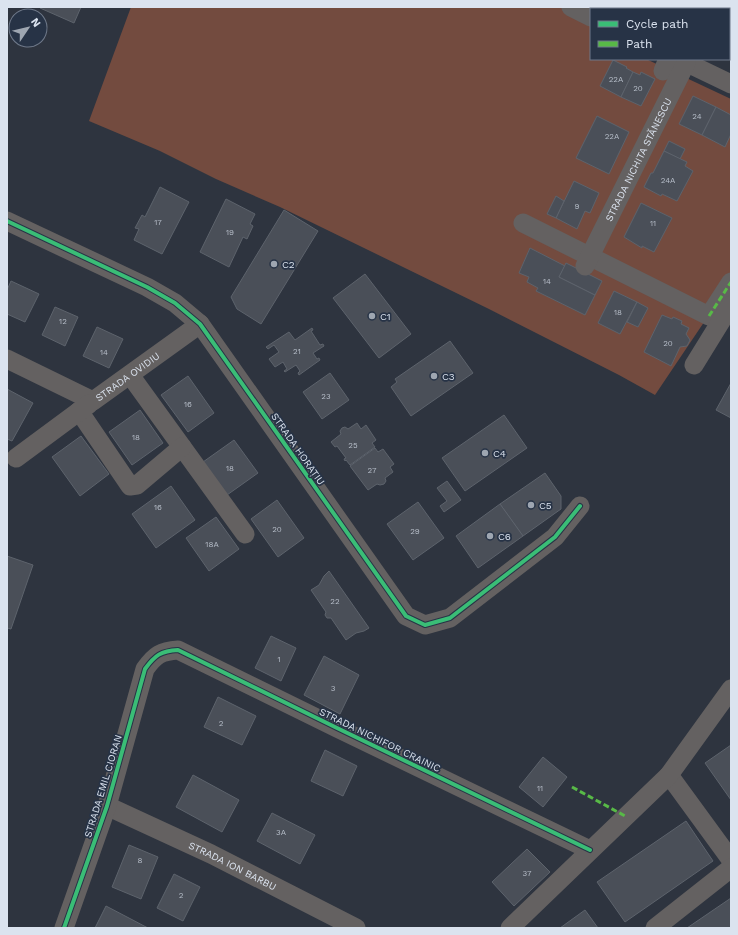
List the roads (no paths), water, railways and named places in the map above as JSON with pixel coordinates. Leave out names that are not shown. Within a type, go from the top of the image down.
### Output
[{"type":"street","points":[[571,7],[590,16]]},
{"type":"street","points":[[674,63],[731,84]]},
{"type":"street","name":"STRADA NICHITA STĂNESCU","points":[[587,261],[600,223],[618,210],[654,138],[674,63]]},
{"type":"street","name":"STRADA HORAȚIU","points":[[7,221],[147,287],[175,303],[200,324],[406,616],[425,625],[450,618],[555,537],[580,506]]},
{"type":"street","points":[[532,227],[587,261],[671,304],[708,316],[731,282]]},
{"type":"street","points":[[694,365],[731,305]]},
{"type":"street","name":"STRADA OVIDIU","points":[[7,359],[86,406],[200,324]]},
{"type":"street","points":[[130,375],[245,534]]},
{"type":"street","points":[[16,458],[86,406],[130,486],[137,485],[182,447]]},
{"type":"street","name":"STRADA NICHIFOR CRAINIC","points":[[161,652],[178,650],[590,850]]},
{"type":"street","name":"STRADA EMIL CIORAN","points":[[64,928],[107,806],[145,669],[152,659],[161,652]]},
{"type":"street","points":[[510,928],[669,775],[731,689]]},
{"type":"street","points":[[669,775],[731,860]]},
{"type":"street","name":"STRADA ION BARBU","points":[[107,806],[211,854],[356,928]]},
{"type":"street","points":[[655,928],[731,868]]},
{"type":"place","name":"C2","points":[[274,264]]},
{"type":"place","name":"C1","points":[[372,316]]},
{"type":"place","name":"C3","points":[[434,376]]},
{"type":"place","name":"C4","points":[[485,453]]},
{"type":"place","name":"C5","points":[[531,505]]},
{"type":"place","name":"C6","points":[[490,536]]}]
